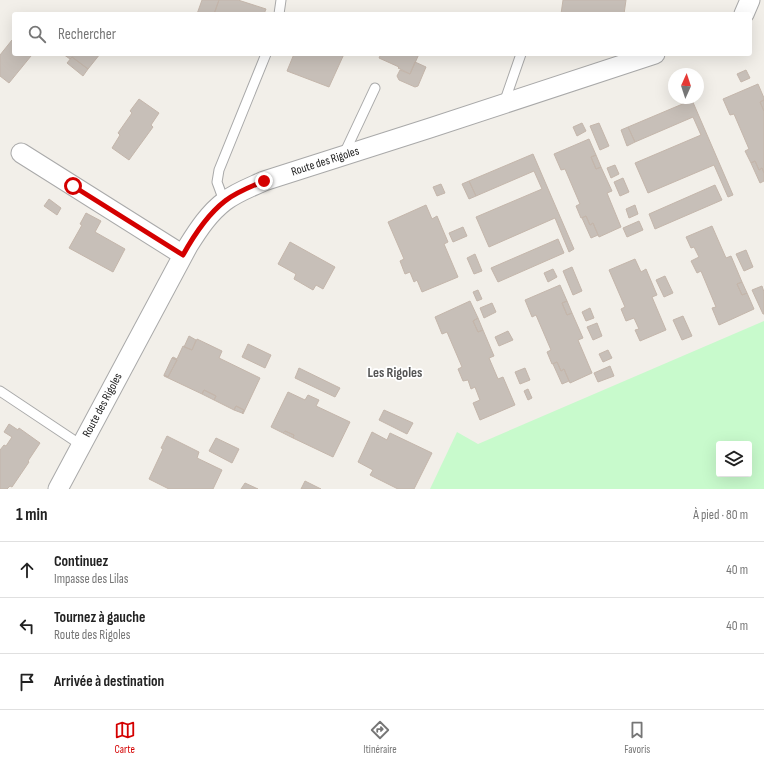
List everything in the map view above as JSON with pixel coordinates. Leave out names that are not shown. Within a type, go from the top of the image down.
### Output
[{"type":"street","points":[[745,12],[750,0]]},
{"type":"street","name":"Route des Rigoles","points":[[58,489],[183,255],[202,224],[224,201],[264,181],[650,56]]},
{"type":"street","points":[[21,153],[183,255]]},
{"type":"lane","points":[[279,12],[281,0]]},
{"type":"lane","points":[[224,201],[217,182],[219,170],[265,56]]},
{"type":"lane","points":[[503,104],[520,56]]},
{"type":"lane","points":[[343,155],[375,88]]},
{"type":"lane","points":[[0,391],[81,445]]},
{"type":"green space","points":[[764,321],[764,489],[430,489],[457,432],[478,444]]},
{"type":"building","points":[[202,0],[219,0],[215,12],[198,12]]},
{"type":"building","points":[[219,0],[238,0],[266,9],[265,12],[215,12]]},
{"type":"building","points":[[563,0],[626,0],[624,12],[561,12]]},
{"type":"building","points":[[12,40],[12,56],[31,56],[9,83],[0,76],[0,55]]},
{"type":"building","points":[[66,56],[98,56],[88,69],[72,57],[70,59]]},
{"type":"building","points":[[293,56],[343,56],[329,87],[287,71]]},
{"type":"building","points":[[380,56],[418,56],[410,74],[379,58]]},
{"type":"building","points":[[72,57],[88,69],[83,76],[67,63]]},
{"type":"building","points":[[415,62],[426,67],[418,86],[415,87],[399,80],[397,76],[400,70],[410,74]]},
{"type":"building","points":[[746,70],[750,78],[741,82],[737,74]]},
{"type":"building","points":[[758,84],[764,98],[764,100],[760,102],[764,111],[764,173],[762,168],[759,170],[755,161],[751,163],[745,151],[749,149],[734,114],[730,115],[723,99]]},
{"type":"building","points":[[139,99],[159,113],[151,125],[153,127],[129,160],[112,148],[120,135],[118,133],[132,113],[130,111]]},
{"type":"building","points":[[764,100],[764,111],[760,102]]},
{"type":"building","points":[[683,104],[694,104],[733,195],[728,197],[714,165],[648,193],[635,163],[701,135],[693,117],[635,142],[628,127]]},
{"type":"building","points":[[582,123],[586,131],[577,136],[573,127]]},
{"type":"building","points":[[599,123],[609,146],[600,150],[590,126]]},
{"type":"building","points":[[628,127],[635,142],[627,146],[621,130]]},
{"type":"building","points":[[589,139],[596,155],[591,157],[596,169],[601,167],[612,191],[607,193],[621,227],[599,237],[593,223],[590,225],[586,216],[581,218],[576,206],[580,204],[565,169],[561,170],[554,154]]},
{"type":"building","points":[[533,154],[574,249],[569,252],[555,218],[489,247],[476,217],[542,189],[534,171],[476,196],[469,181]]},
{"type":"building","points":[[596,155],[601,167],[596,169],[591,157]]},
{"type":"building","points":[[755,161],[759,170],[762,168],[764,173],[764,181],[760,183],[751,163]]},
{"type":"building","points":[[615,165],[619,174],[611,178],[607,168]]},
{"type":"building","points":[[623,178],[629,192],[620,196],[614,182]]},
{"type":"building","points":[[469,181],[476,196],[469,199],[462,184]]},
{"type":"building","points":[[441,184],[445,193],[437,196],[433,187]]},
{"type":"building","points":[[715,185],[722,200],[655,229],[649,214]]},
{"type":"building","points":[[49,199],[61,208],[57,215],[44,206]]},
{"type":"building","points":[[426,205],[432,219],[437,216],[448,242],[444,244],[458,277],[422,292],[417,280],[414,282],[410,272],[405,274],[400,261],[404,259],[388,222]]},
{"type":"building","points":[[635,205],[638,214],[629,218],[626,209]]},
{"type":"building","points":[[86,213],[101,221],[95,232],[125,249],[113,272],[69,248],[82,225],[80,224]]},
{"type":"building","points":[[586,216],[590,225],[593,223],[598,235],[591,238],[582,218]]},
{"type":"building","points":[[639,221],[643,230],[627,237],[623,228]]},
{"type":"building","points":[[712,226],[726,258],[731,256],[742,282],[737,284],[742,295],[747,293],[754,309],[719,325],[712,308],[716,307],[701,271],[697,273],[691,261],[699,257],[694,247],[691,248],[686,237]]},
{"type":"building","points":[[463,227],[467,236],[453,242],[449,233]]},
{"type":"building","points":[[558,239],[564,253],[498,282],[491,268]]},
{"type":"building","points":[[290,242],[335,267],[323,289],[316,285],[313,290],[294,279],[296,274],[278,264]]},
{"type":"building","points":[[746,250],[753,267],[744,271],[736,254]]},
{"type":"building","points":[[475,254],[482,271],[474,274],[467,258]]},
{"type":"building","points":[[635,259],[641,272],[646,269],[657,295],[652,297],[666,330],[640,341],[635,330],[639,329],[634,318],[626,321],[621,309],[625,307],[609,270]]},
{"type":"building","points":[[572,267],[582,291],[573,295],[563,271]]},
{"type":"building","points":[[553,269],[557,277],[548,282],[544,273]]},
{"type":"building","points":[[665,276],[673,293],[664,297],[656,280]]},
{"type":"building","points":[[742,282],[747,293],[742,295],[737,284]]},
{"type":"building","points":[[560,285],[567,301],[562,303],[567,315],[572,313],[583,338],[578,340],[592,373],[570,383],[564,369],[561,371],[557,362],[552,364],[547,352],[551,350],[536,315],[532,317],[525,300]]},
{"type":"building","points":[[762,286],[764,292],[764,314],[752,290]]},
{"type":"building","points":[[478,290],[482,299],[477,301],[473,292]]},
{"type":"building","points":[[470,301],[478,318],[473,321],[478,332],[483,330],[494,356],[489,358],[498,379],[503,377],[515,405],[480,420],[473,403],[480,400],[475,387],[471,389],[468,380],[463,381],[458,369],[462,367],[447,332],[442,334],[435,317]]},
{"type":"building","points":[[567,301],[572,313],[567,315],[562,303]]},
{"type":"building","points":[[492,303],[496,312],[484,318],[480,308]]},
{"type":"building","points":[[590,308],[594,318],[586,321],[582,312]]},
{"type":"building","points":[[683,316],[692,336],[682,340],[673,320]]},
{"type":"building","points":[[478,318],[483,330],[478,332],[473,321]]},
{"type":"building","points":[[597,323],[602,336],[593,340],[587,327]]},
{"type":"building","points":[[508,331],[513,340],[499,346],[495,337]]},
{"type":"building","points":[[189,336],[196,340],[192,350],[184,347]]},
{"type":"building","points":[[197,339],[222,351],[219,358],[260,378],[243,414],[242,413],[244,410],[236,406],[234,410],[214,400],[216,396],[204,390],[202,394],[164,376],[168,377],[177,360],[172,358],[177,359],[183,346],[192,350]]},
{"type":"building","points":[[248,344],[271,355],[265,368],[242,357]]},
{"type":"building","points":[[608,350],[612,358],[603,362],[599,354]]},
{"type":"building","points":[[172,358],[177,360],[168,377],[164,375]]},
{"type":"building","points":[[557,362],[561,371],[564,369],[569,381],[562,384],[553,364]]},
{"type":"building","points":[[610,366],[614,376],[598,382],[594,373]]},
{"type":"building","points":[[299,368],[340,388],[335,397],[295,378]]},
{"type":"building","points":[[525,368],[530,380],[520,384],[515,372]]},
{"type":"building","points":[[528,389],[532,398],[528,400],[524,391]]},
{"type":"building","points":[[204,390],[216,396],[214,400],[202,394]]},
{"type":"building","points":[[288,392],[305,400],[308,395],[319,400],[316,406],[350,422],[333,457],[293,438],[294,435],[285,431],[283,433],[271,427]]},
{"type":"building","points":[[236,406],[244,410],[242,413],[234,410]]},
{"type":"building","points":[[384,410],[413,423],[407,434],[379,420]]},
{"type":"building","points":[[9,424],[18,430],[19,428],[40,443],[12,487],[10,486],[7,489],[0,489],[0,450],[4,445],[6,446],[12,437],[4,432]]},
{"type":"building","points":[[285,431],[294,435],[293,438],[283,433]]},
{"type":"building","points":[[372,432],[387,440],[390,433],[432,453],[414,489],[398,489],[370,475],[373,470],[358,462]]},
{"type":"building","points":[[167,436],[199,452],[197,458],[222,470],[213,489],[169,489],[149,479],[163,449],[161,448]]},
{"type":"building","points":[[216,438],[239,449],[232,463],[209,451]]},
{"type":"building","points":[[305,481],[321,489],[301,489]]},
{"type":"building","points":[[245,483],[258,489],[241,489]]},
{"type":"district","name":"Les Rigoles","points":[[395,372]]},
{"type":"route","points":[[73,186],[183,255],[202,224],[224,201],[264,181]]}]
